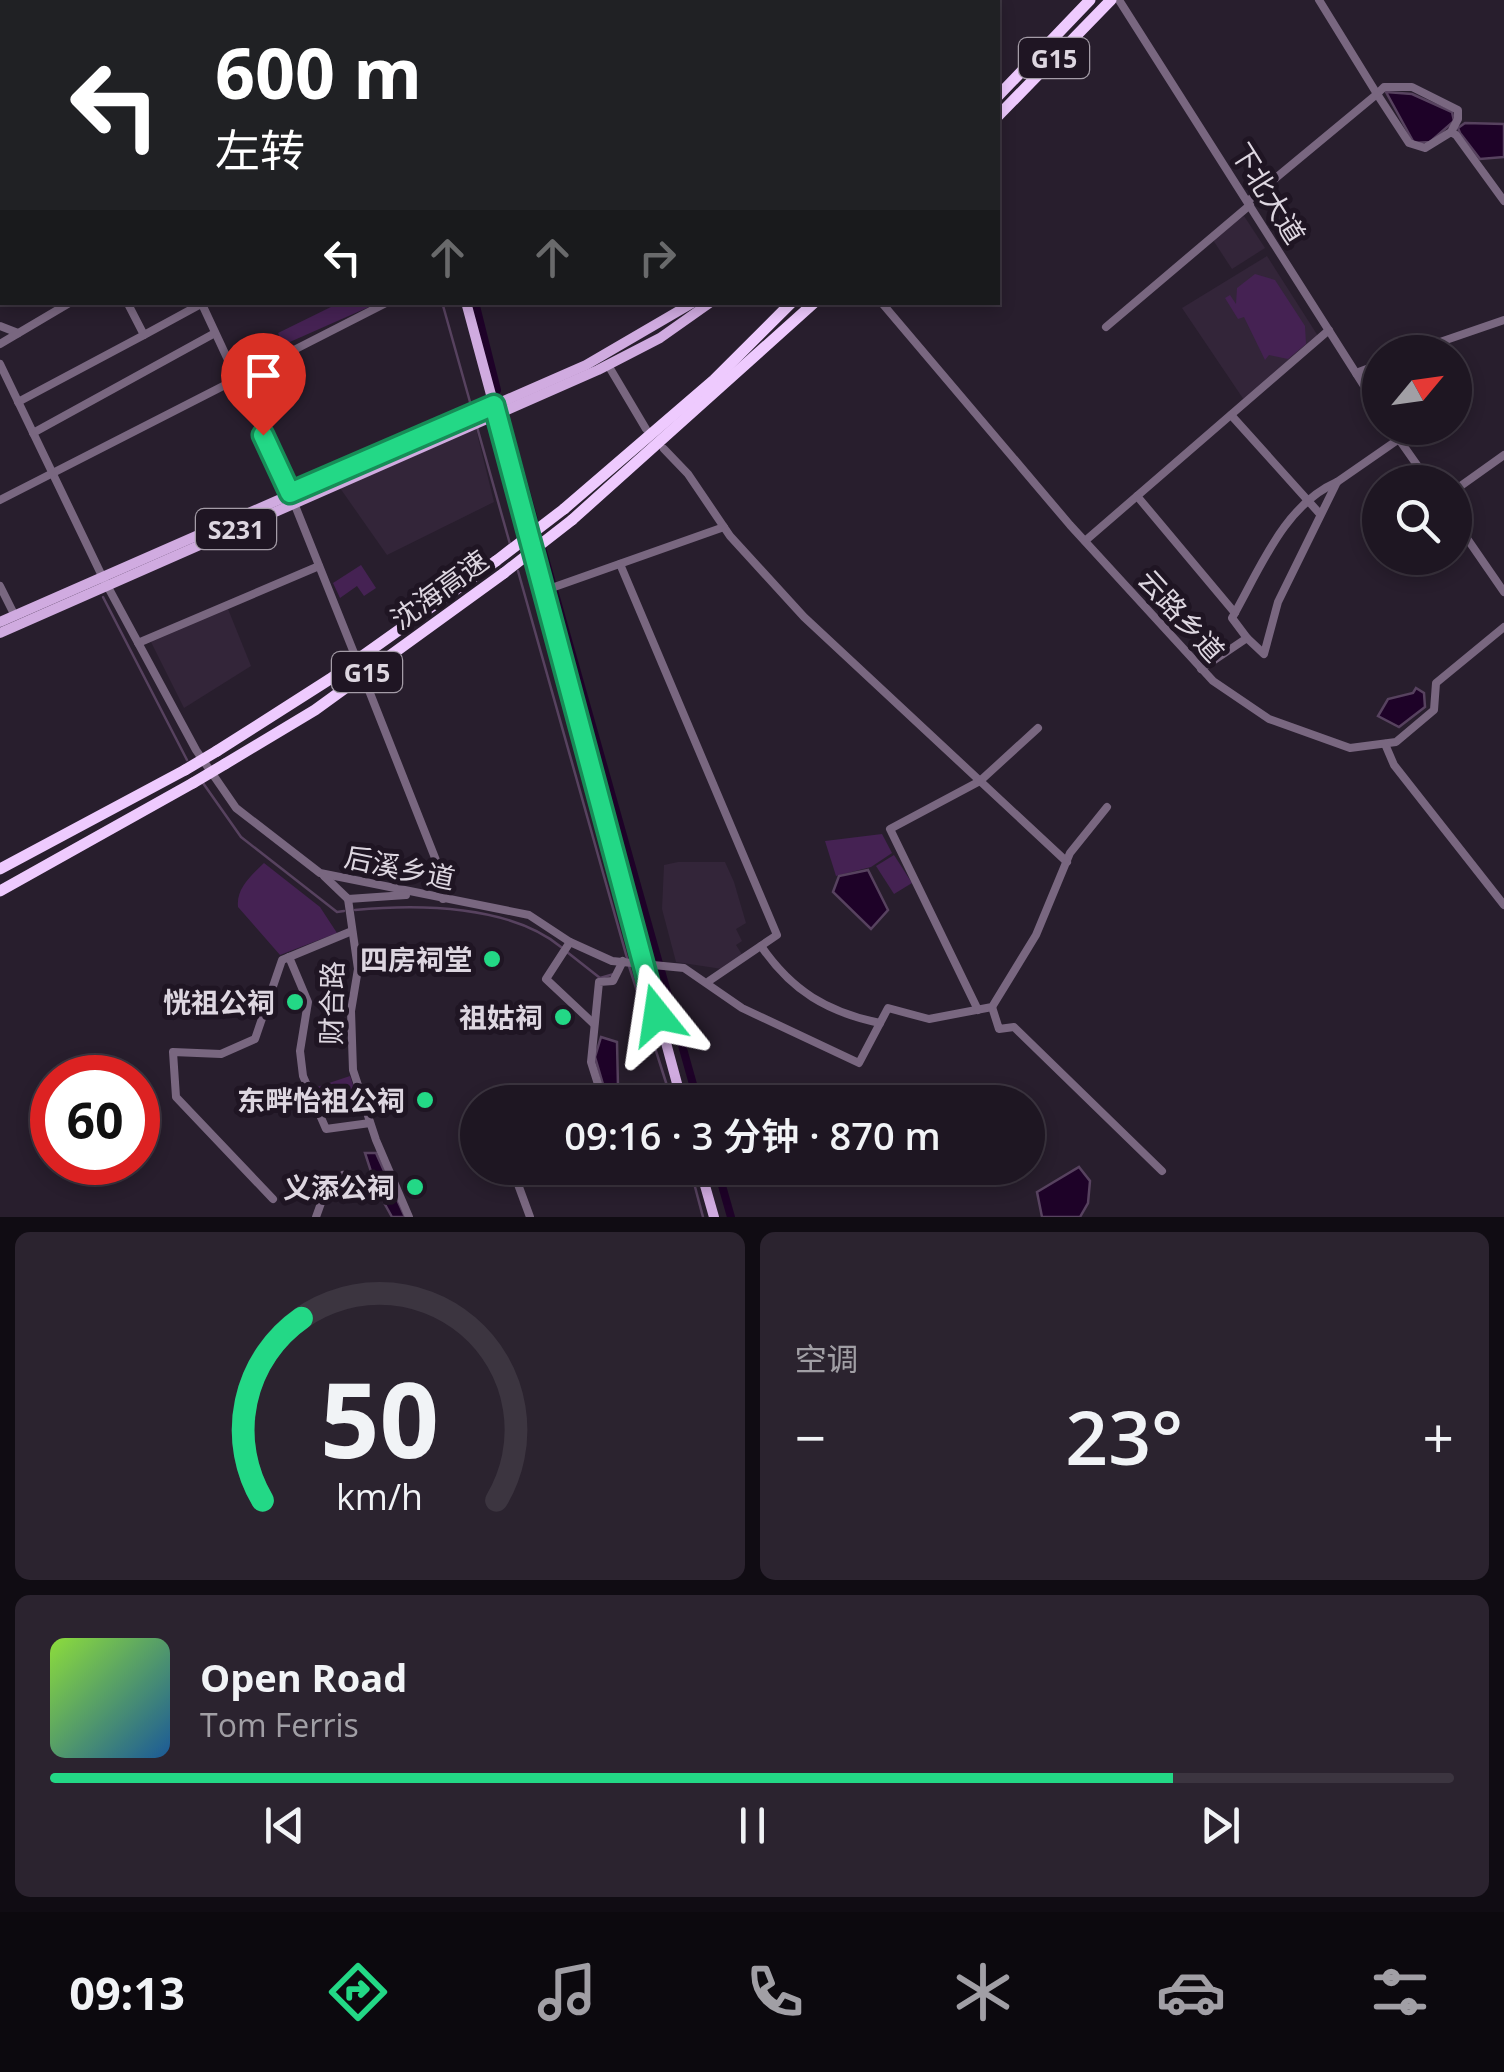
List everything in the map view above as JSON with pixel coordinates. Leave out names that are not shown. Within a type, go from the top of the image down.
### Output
[{"type":"highway","name":"G15","points":[[1000,94],[1090,0]]},
{"type":"highway","name":"G15","points":[[1000,114],[1110,0]]},
{"type":"highway","name":"沈海高速","points":[[568,515],[789,305]]},
{"type":"highway","name":"沈海高速","points":[[0,890],[316,710],[568,515],[812,305]]},
{"type":"highway","name":"沈海高速","points":[[0,869],[218,751],[500,567]]},
{"type":"main road","points":[[467,305],[543,590],[633,962],[671,1085]]},
{"type":"main road","name":"S231","points":[[495,410],[608,354],[689,305]]},
{"type":"main road","name":"S231","points":[[0,622],[608,365],[707,305]]},
{"type":"main road","name":"S231","points":[[0,632],[104,580]]},
{"type":"main road","points":[[705,1185],[714,1217]]},
{"type":"street","name":"下北大道","points":[[1119,0],[1362,382]]},
{"type":"street","points":[[1106,326],[1377,94],[1384,87],[1412,86],[1458,110],[1458,119],[1450,132],[1425,148],[1409,143],[1377,94],[1322,1]]},
{"type":"street","points":[[1450,132],[1504,201]]},
{"type":"street","points":[[44,305],[49,315]]},
{"type":"street","points":[[0,343],[66,305]]},
{"type":"street","points":[[129,305],[144,335]]},
{"type":"street","points":[[18,402],[197,305]]},
{"type":"street","points":[[202,305],[292,498],[354,653]]},
{"type":"street","points":[[0,500],[236,376],[382,305]]},
{"type":"street","name":"云路乡道","points":[[883,305],[1085,541],[1202,669],[1269,719],[1350,748],[1386,744]]},
{"type":"street","points":[[1461,335],[1504,320]]},
{"type":"street","points":[[0,326],[18,333]]},
{"type":"street","points":[[1085,541],[1329,330]]},
{"type":"street","points":[[33,433],[215,333]]},
{"type":"street","name":"后溪乡道","points":[[0,364],[104,580],[196,750],[236,808],[320,874],[528,915],[566,947],[676,967],[710,981],[742,1008],[860,1063],[880,1023]]},
{"type":"street","points":[[608,365],[646,429]]},
{"type":"street","points":[[1356,373],[1362,371]]},
{"type":"street","points":[[1231,415],[1320,514]]},
{"type":"street","points":[[1338,482],[1278,602],[1264,654],[1232,618],[1235,612],[1306,500],[1390,445]]},
{"type":"street","points":[[664,449],[688,474],[724,527],[804,617],[1066,862]]},
{"type":"street","points":[[1472,478],[1504,455]]},
{"type":"street","points":[[1137,496],[1235,612]]},
{"type":"street","points":[[543,590],[724,527]]},
{"type":"street","points":[[1472,546],[1504,592]]},
{"type":"street","points":[[620,564],[778,935],[710,981]]},
{"type":"street","points":[[138,643],[319,566]]},
{"type":"street","points":[[0,586],[14,616]]},
{"type":"street","points":[[1504,628],[1436,684],[1434,710],[1386,744],[1394,765],[1504,904]]},
{"type":"street","points":[[1202,669],[1247,638]]},
{"type":"street","points":[[366,682],[444,878],[443,899]]},
{"type":"street","points":[[978,1010],[890,828],[980,781],[1038,728]]},
{"type":"street","points":[[992,1008],[1036,935],[1066,862],[1107,807]]},
{"type":"street","points":[[320,874],[348,899],[414,894]]},
{"type":"street","name":"财合路","points":[[348,899],[358,968],[351,1011],[354,1070],[370,1123],[409,1217]]},
{"type":"street","points":[[273,1200],[176,1096],[173,1052],[221,1054],[256,1039],[282,960],[352,931]]},
{"type":"street","points":[[761,946],[782,975],[810,1000],[850,1016],[880,1023],[888,1008],[928,1020],[992,1008]]},
{"type":"street","points":[[566,947],[546,979],[594,1024]]},
{"type":"street","points":[[288,957],[308,1002],[300,1051],[303,1076],[326,1129],[370,1123]]},
{"type":"street","points":[[598,1085],[591,1062],[599,982],[633,962]]},
{"type":"street","points":[[992,1008],[999,1028],[1014,1027],[1162,1171]]},
{"type":"street","points":[[316,1217],[325,1192],[344,1175]]},
{"type":"street","points":[[518,1185],[530,1217]]},
{"type":"shaded area","points":[[1386,92],[1412,94],[1452,112],[1454,121],[1430,142],[1414,143]]},
{"type":"shaded area","points":[[1465,123],[1504,124],[1504,157],[1480,159],[1460,133],[1458,128]]},
{"type":"shaded area","points":[[1244,216],[1265,248],[1232,269],[1211,237]]},
{"type":"shaded area","points":[[1267,256],[1318,336],[1244,400],[1182,308]]},
{"type":"shaded area","points":[[1255,274],[1275,280],[1305,326],[1306,344],[1288,359],[1269,355],[1265,360],[1244,317],[1238,319],[1225,298],[1230,295],[1236,304],[1237,288]]},
{"type":"shaded area","points":[[335,305],[373,305],[283,345],[278,333]]},
{"type":"shaded area","points":[[476,429],[494,502],[387,555],[340,488]]},
{"type":"shaded area","points":[[361,565],[376,588],[364,596],[357,586],[340,598],[333,583]]},
{"type":"shaded area","points":[[228,609],[251,666],[184,708],[151,642]]},
{"type":"shaded area","points":[[1416,688],[1424,693],[1425,707],[1399,727],[1378,716],[1388,699],[1413,693]]},
{"type":"shaded area","points":[[882,834],[892,853],[871,867],[836,876],[825,841]]},
{"type":"shaded area","points":[[894,855],[912,883],[894,894],[876,866]]},
{"type":"shaded area","points":[[725,862],[734,882],[746,923],[736,929],[742,941],[736,945],[743,956],[722,969],[676,962],[662,909],[664,865]]},
{"type":"shaded area","points":[[264,863],[320,907],[337,933],[280,955],[238,907],[242,888]]},
{"type":"shaded area","points":[[868,870],[888,910],[871,929],[833,892],[839,876]]},
{"type":"shaded area","points":[[601,1037],[617,1042],[618,1085],[603,1085],[595,1057]]},
{"type":"shaded area","points":[[350,1076],[357,1097],[322,1109],[314,1088]]},
{"type":"shaded area","points":[[365,1153],[376,1153],[405,1217],[392,1217],[377,1190]]},
{"type":"shaded area","points":[[1079,1167],[1090,1181],[1088,1203],[1080,1217],[1042,1217],[1037,1192]]},
{"type":"waterway","points":[[443,305],[472,409]]},
{"type":"waterway","points":[[476,305],[497,390]]},
{"type":"waterway","points":[[507,424],[537,530]]},
{"type":"waterway","points":[[477,427],[510,544]]},
{"type":"waterway","points":[[541,544],[693,1085]]},
{"type":"waterway","points":[[518,571],[627,958]]},
{"type":"waterway","points":[[103,597],[187,760]]},
{"type":"waterway","points":[[203,783],[241,837],[337,912],[344,911]]},
{"type":"waterway","points":[[355,910],[435,908],[490,915],[540,933],[561,947]]},
{"type":"waterway","points":[[567,952],[600,978],[614,974]]},
{"type":"waterway","points":[[629,966],[667,1085]]},
{"type":"waterway","points":[[695,1185],[703,1217]]},
{"type":"waterway","points":[[722,1185],[731,1217]]},
{"type":"place","name":"四房祠堂","points":[[492,959]]},
{"type":"place","name":"恍祖公祠","points":[[295,1002]]},
{"type":"place","name":"祖姑祠","points":[[563,1017]]},
{"type":"place","name":"东畔怡祖公祠","points":[[425,1100]]},
{"type":"place","name":"义添公祠","points":[[415,1187]]},
{"type":"route","points":[[263,435],[290,493],[494,405],[657,1015]]}]
